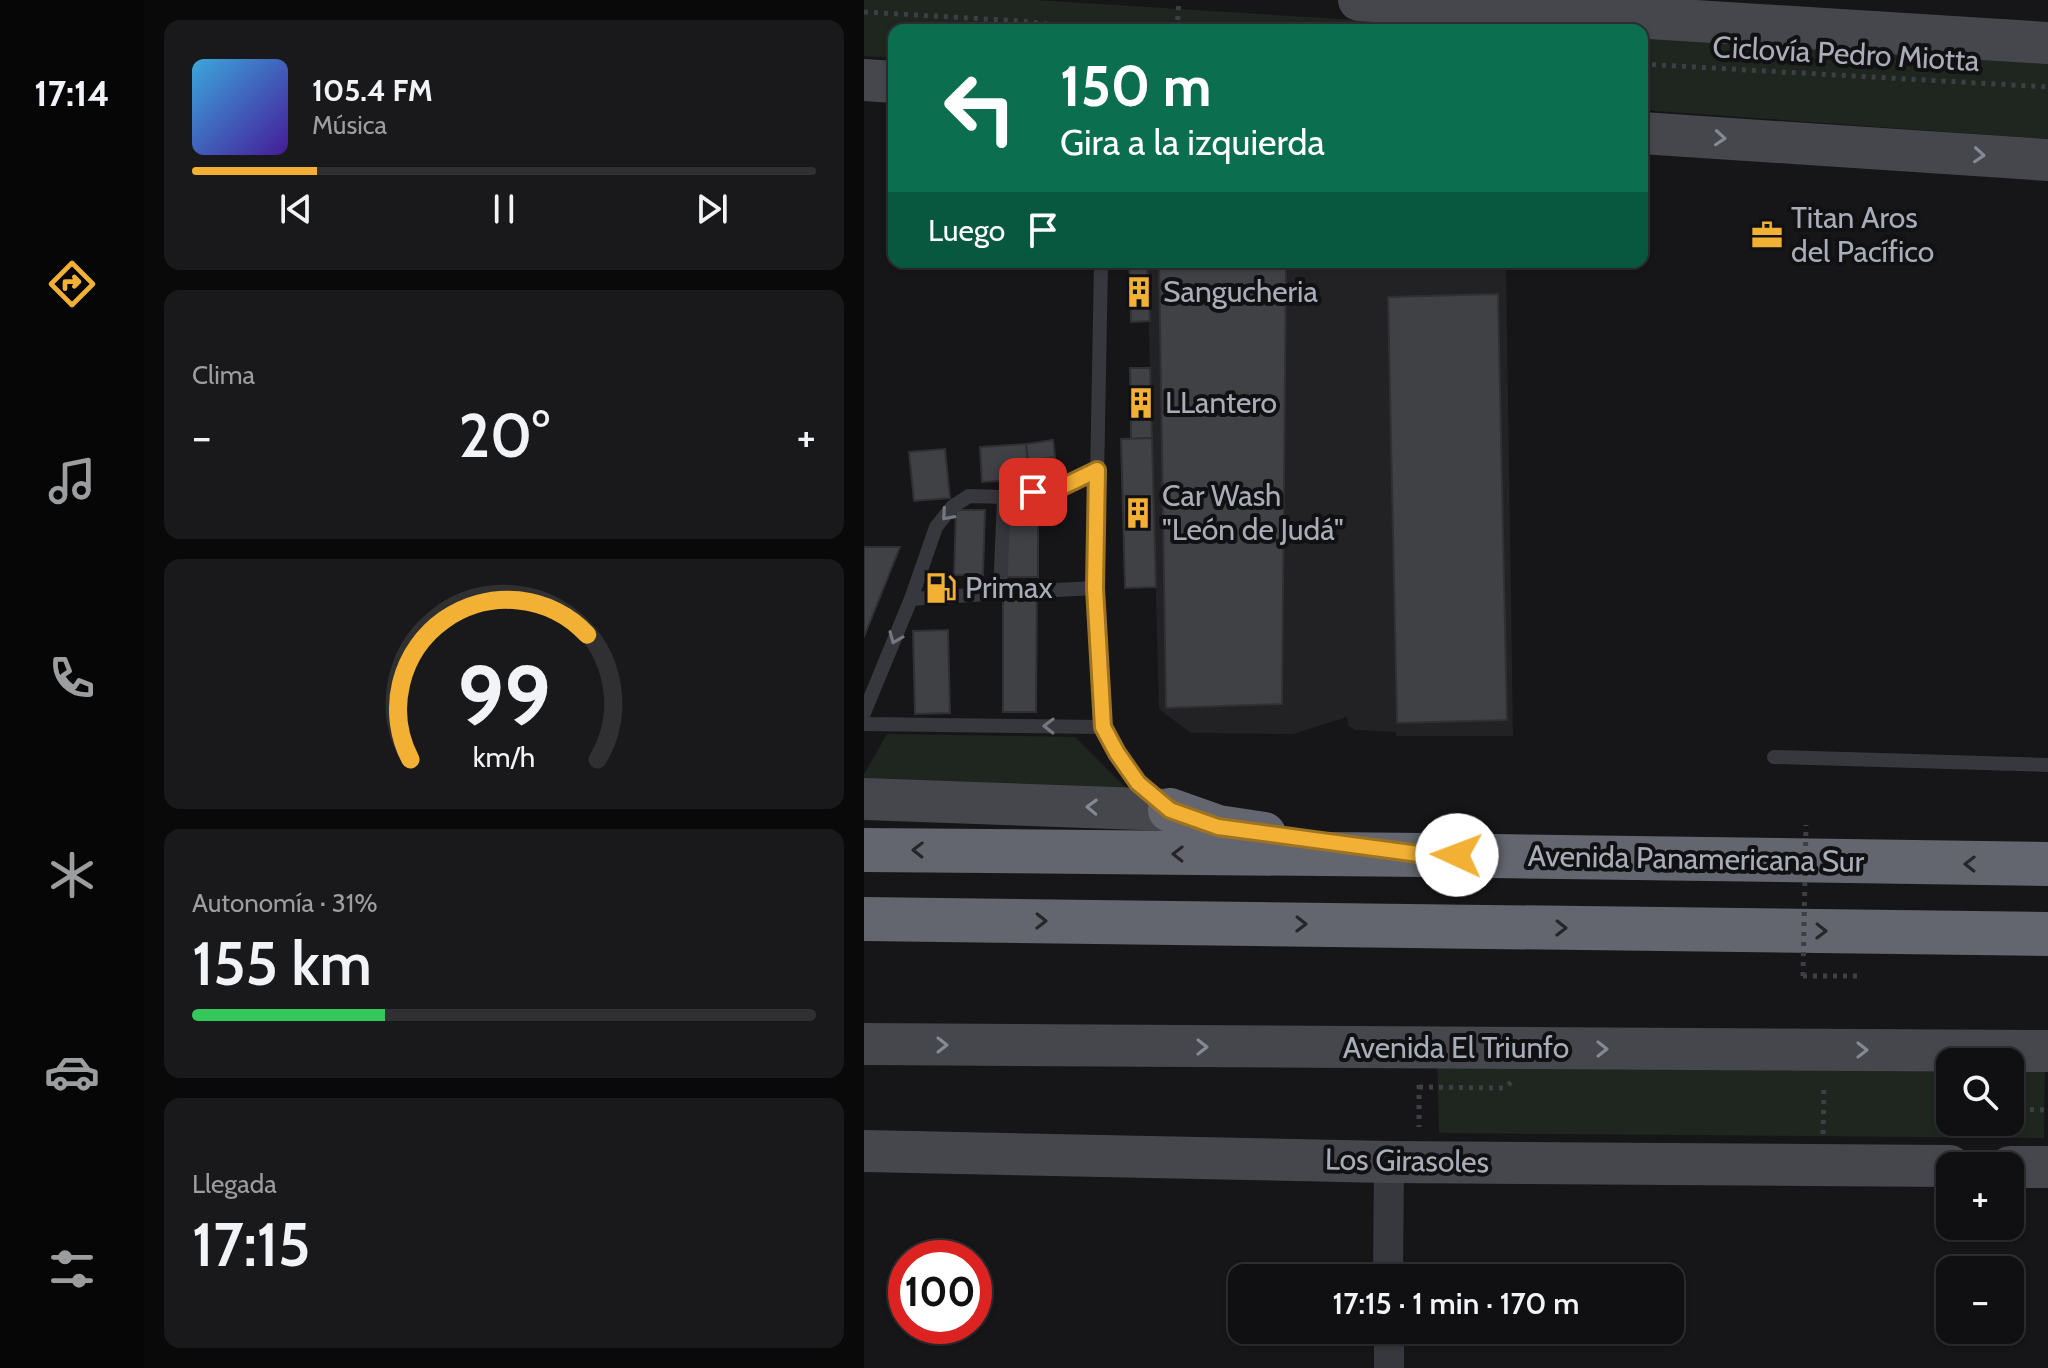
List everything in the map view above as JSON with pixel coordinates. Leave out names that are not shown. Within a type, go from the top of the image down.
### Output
[{"type":"highway","points":[[1170,810],[1218,827],[1426,855]]},
{"type":"highway","name":"Avenida Panamericana Sur","points":[[864,850],[2048,864]]},
{"type":"highway","points":[[864,922],[963,920],[2048,934]]},
{"type":"main road","points":[[1359,0],[1702,16],[2048,43]]},
{"type":"main road","points":[[864,80],[888,82]]},
{"type":"main road","points":[[1648,133],[2048,160]]},
{"type":"main road","points":[[864,799],[1170,810]]},
{"type":"main road","name":"Avenida El Triunfo","points":[[864,1044],[2048,1051]]},
{"type":"main road","name":"Los Girasoles","points":[[864,1151],[1952,1147]]},
{"type":"main road","points":[[2024,1167],[2048,1167]]},
{"type":"street","points":[[1390,1264],[1404,1149]]},
{"type":"street","points":[[1389,1344],[1389,1368]]},
{"type":"lane","points":[[1101,268],[1095,588],[1103,727],[1138,783],[1170,810]]},
{"type":"lane","points":[[864,713],[911,599],[936,527],[952,507],[969,496],[1004,497],[1062,487],[1097,470]]},
{"type":"lane","points":[[911,599],[1001,593],[1004,497]]},
{"type":"lane","points":[[1037,591],[1095,588]]},
{"type":"lane","points":[[864,724],[1103,727]]},
{"type":"lane","points":[[1774,757],[2048,765]]},
{"type":"path","points":[[1177,24],[1179,0]]},
{"type":"path","points":[[864,12],[1048,24]]},
{"type":"path","name":"Ciclovía Pedro Miotta","points":[[1648,64],[2048,87]]},
{"type":"path","points":[[1806,825],[1803,976],[1859,976]]},
{"type":"path","points":[[1404,1149],[1418,1048]]},
{"type":"path","points":[[1823,1133],[1824,1071]]},
{"type":"path","points":[[2024,1109],[2048,1110]]},
{"type":"shaded area","points":[[864,0],[1035,0],[1419,24],[888,24],[888,58],[864,56]]},
{"type":"shaded area","points":[[1648,38],[2048,63],[2048,139],[1648,110]]},
{"type":"shaded area","points":[[1147,268],[1506,268],[1513,736],[1396,736],[1396,732],[1355,730],[1348,725],[1347,717],[1293,734],[1191,733],[1159,709]]},
{"type":"shaded area","points":[[887,734],[1075,737],[1128,790],[864,786],[864,774]]},
{"type":"shaded area","points":[[1437,1055],[1936,1062],[1936,1136],[2024,1136],[2024,1063],[2045,1064],[2044,1138],[1439,1133]]},
{"type":"building","name":"Sangucheria","points":[[1129,268],[1147,268],[1150,321],[1131,322]]},
{"type":"building","points":[[1159,268],[1286,268],[1282,704],[1166,708]]},
{"type":"building","points":[[1498,294],[1507,720],[1397,723],[1388,297]]},
{"type":"building","name":"LLantero","points":[[1130,368],[1150,368],[1152,438],[1131,439]]},
{"type":"building","name":"Car Wash \"León de Judá\"","points":[[1152,438],[1156,587],[1125,588],[1121,439]]},
{"type":"building","points":[[1053,440],[1055,457],[1028,461],[1026,444]]},
{"type":"building","points":[[1026,444],[1029,479],[982,482],[980,447]]},
{"type":"building","points":[[945,449],[950,498],[914,501],[909,452]]},
{"type":"building","points":[[1006,509],[1038,509],[1038,577],[1005,577]]},
{"type":"building","points":[[956,510],[985,510],[983,575],[954,575]]},
{"type":"building","points":[[864,547],[900,547],[864,637]]},
{"type":"building","points":[[1003,583],[1037,583],[1036,712],[1003,712]]},
{"type":"building","points":[[948,630],[950,713],[915,714],[913,631]]},
{"type":"place","name":"Titan Aros del Pacífico","points":[[1767,235]]},
{"type":"place","name":"Sangucheria","points":[[1139,292]]},
{"type":"place","name":"LLantero","points":[[1141,403]]},
{"type":"place","name":"Car Wash \"León de Judá\"","points":[[1138,513]]},
{"type":"place","name":"Primax","points":[[941,588]]},
{"type":"route","points":[[1033,492],[1062,487],[1097,470],[1095,588],[1103,727],[1138,783],[1170,810],[1218,827],[1426,855],[1457,855]]}]
